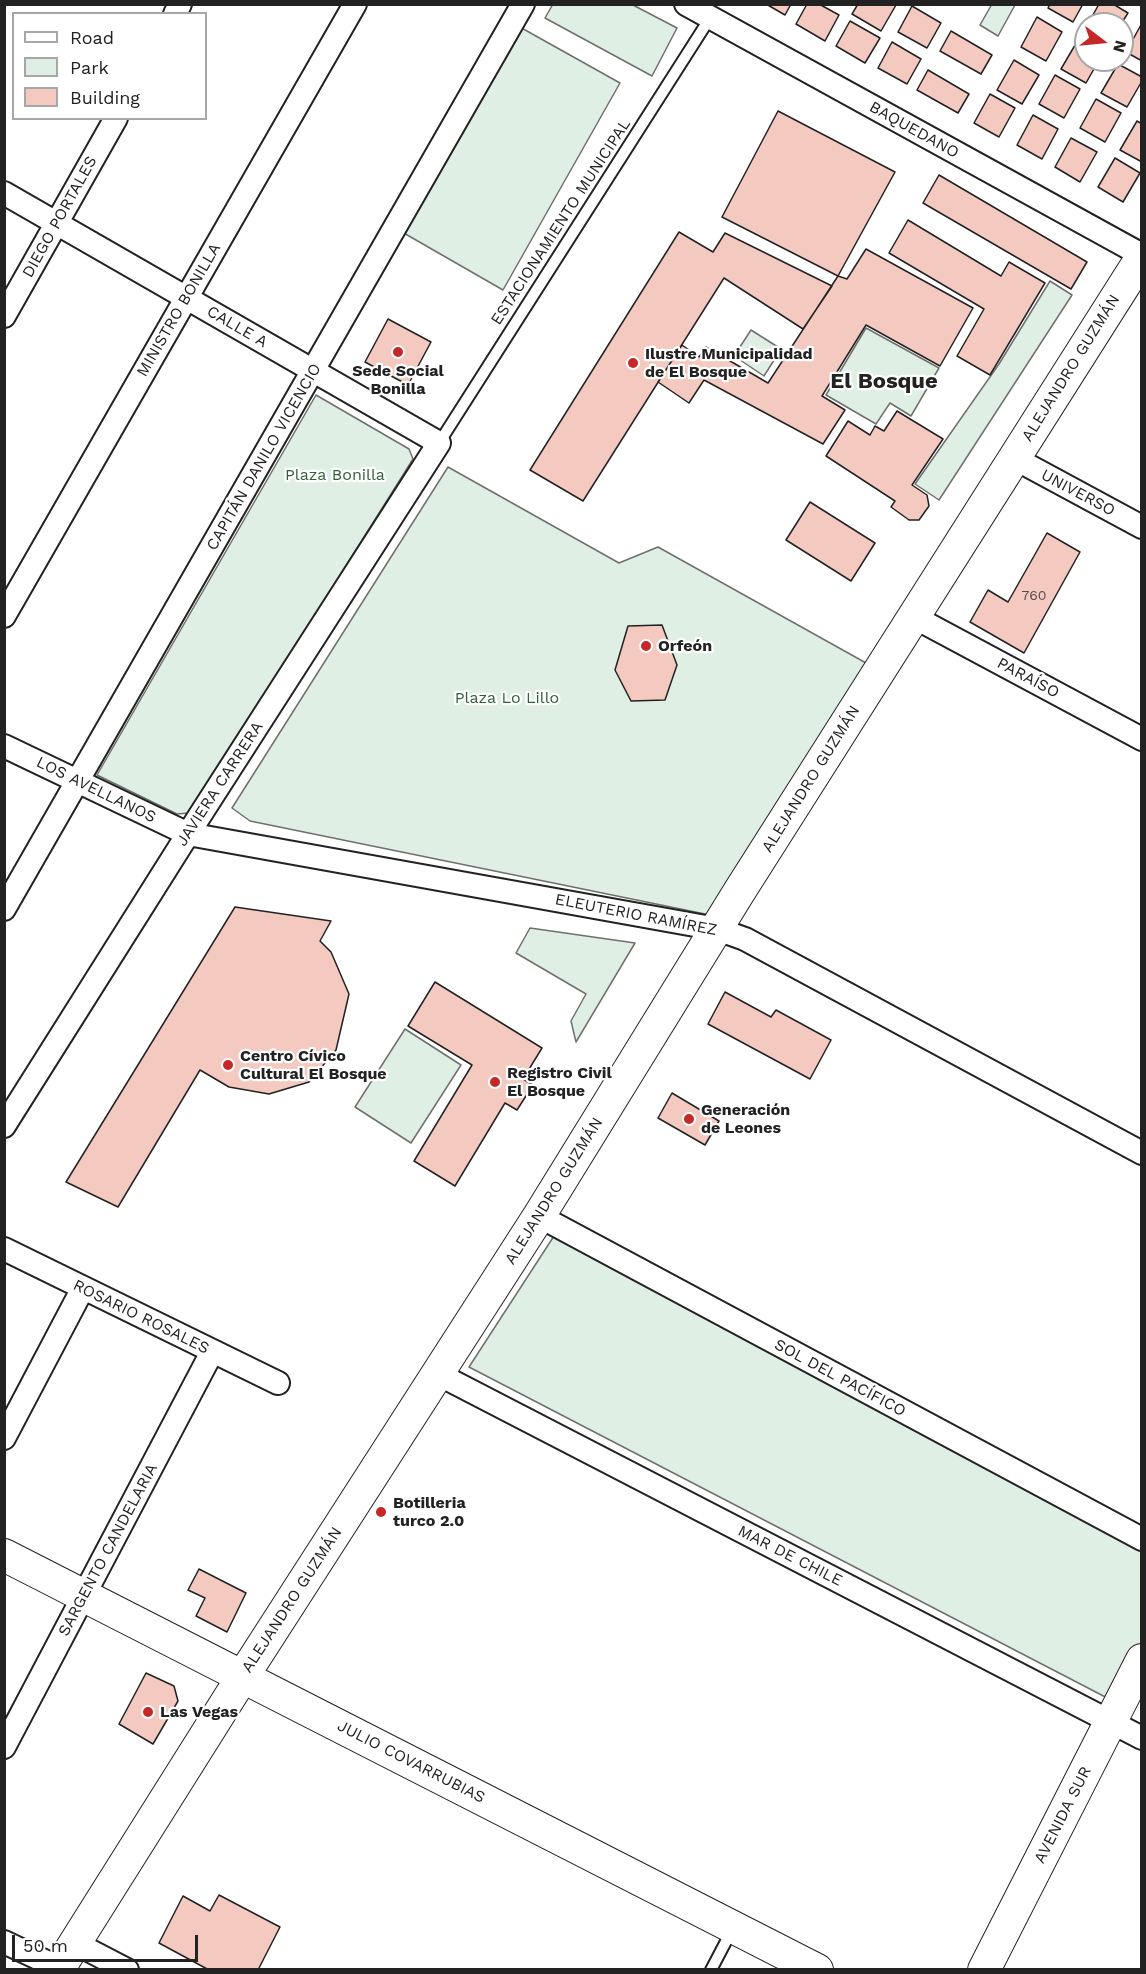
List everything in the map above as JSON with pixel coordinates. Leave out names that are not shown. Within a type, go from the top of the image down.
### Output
[{"type":"street","name":"MINISTRO BONILLA","points":[[4,616],[355,4]]},
{"type":"street","name":"CAPITÁN DANILO VICENCIO","points":[[4,909],[523,4]]},
{"type":"street","name":"BAQUEDANO","points":[[686,4],[1142,256]]},
{"type":"street","name":"DIEGO PORTALES","points":[[4,316],[115,120]]},
{"type":"street","name":"CALLE A","points":[[4,193],[439,443]]},
{"type":"street","name":"ALEJANDRO GUZMÁN","points":[[64,1960],[243,1676],[539,1216],[717,929],[1142,256]]},
{"type":"street","name":"JAVIERA CARRERA","points":[[4,1126],[439,443]]},
{"type":"street","name":"UNIVERSO","points":[[1014,458],[1142,527]]},
{"type":"street","name":"PARAÍSO","points":[[914,617],[1142,739]]},
{"type":"street","name":"LOS AVELLANOS","points":[[4,746],[188,834]]},
{"type":"street","name":"ELEUTERIO RAMÍREZ","points":[[188,834],[717,929],[745,939],[1142,1153]]},
{"type":"street","name":"SOL DEL PACÍFICO","points":[[539,1216],[1142,1539]]},
{"type":"street","name":"ROSARIO ROSALES","points":[[4,1249],[278,1383]]},
{"type":"street","points":[[4,1438],[83,1288]]},
{"type":"street","name":"SARGENTO CANDELARIA","points":[[4,1747],[212,1352]]},
{"type":"street","name":"MAR DE CHILE","points":[[438,1374],[1142,1738]]},
{"type":"street","name":"JULIO COVARRUBIAS","points":[[4,1556],[817,1970]]},
{"type":"street","name":"AVENIDA SUR","points":[[984,1970],[1142,1660]]},
{"type":"street","points":[[4,1942],[64,1960],[127,1970]]},
{"type":"lane","name":"ESTACIONAMIENTO MUNICIPAL","points":[[439,443],[710,18]]},
{"type":"lane","points":[[711,1970],[733,1927]]},
{"type":"green space","points":[[553,4],[633,5],[677,28],[652,76],[545,18]]},
{"type":"green space","points":[[992,4],[1015,5],[998,36],[980,25]]},
{"type":"green space","points":[[518,26],[620,83],[503,290],[402,232]]},
{"type":"green space","points":[[1050,281],[1072,295],[939,500],[915,484],[999,364]]},
{"type":"green space","points":[[866,328],[939,368],[911,416],[890,403],[876,424],[826,395]]},
{"type":"green space","points":[[751,330],[781,349],[764,376],[734,356]]},
{"type":"green space","name":"Plaza Bonilla","points":[[316,395],[409,449],[413,459],[196,805],[189,813],[177,814],[97,775]]},
{"type":"green space","name":"Plaza Lo Lillo","points":[[448,467],[619,563],[658,547],[875,668],[710,915],[250,821],[232,808]]},
{"type":"green space","points":[[530,928],[635,943],[576,1042],[571,1021],[586,994],[516,953]]},
{"type":"green space","points":[[405,1029],[461,1065],[411,1143],[355,1107]]},
{"type":"green space","points":[[554,1236],[1141,1549],[1141,1651],[1115,1702],[469,1367]]},
{"type":"building","points":[[766,4],[791,4],[785,15]]},
{"type":"building","points":[[807,4],[819,4],[839,15],[825,41],[796,24]]},
{"type":"building","points":[[858,4],[896,5],[881,31],[852,14]]},
{"type":"building","points":[[1050,4],[1083,4],[1079,12],[1074,12],[1073,22],[1048,8]]},
{"type":"building","points":[[1099,4],[1113,4],[1126,12],[1095,12]]},
{"type":"building","points":[[912,6],[941,23],[927,48],[898,32]]},
{"type":"building","points":[[1037,17],[1062,32],[1046,61],[1021,47]]},
{"type":"building","points":[[850,21],[880,38],[865,63],[836,46]]},
{"type":"building","points":[[1142,23],[1142,61],[1134,56],[1134,38]]},
{"type":"building","points":[[951,31],[992,55],[981,74],[940,51]]},
{"type":"building","points":[[892,42],[921,59],[907,84],[878,68]]},
{"type":"building","points":[[1074,47],[1074,72],[1092,72],[1086,83],[1061,69]]},
{"type":"building","points":[[1014,60],[1039,75],[1022,104],[997,90]]},
{"type":"building","points":[[928,70],[969,94],[958,113],[917,90]]},
{"type":"building","points":[[1113,72],[1133,72],[1142,77],[1127,107],[1101,93]]},
{"type":"building","points":[[1055,75],[1080,89],[1064,118],[1039,104]]},
{"type":"building","points":[[990,94],[1015,108],[999,137],[974,123]]},
{"type":"building","points":[[1096,99],[1121,113],[1105,142],[1080,128]]},
{"type":"building","points":[[778,111],[895,172],[838,276],[722,217]]},
{"type":"building","points":[[1033,115],[1058,129],[1042,159],[1017,145]]},
{"type":"building","points":[[1137,121],[1142,124],[1142,162],[1120,150]]},
{"type":"building","points":[[1071,138],[1097,152],[1080,182],[1055,167]]},
{"type":"building","points":[[1115,158],[1140,173],[1123,202],[1098,187]]},
{"type":"building","points":[[939,175],[1087,262],[1071,289],[923,203]]},
{"type":"building","points":[[908,220],[1001,276],[1009,262],[1045,283],[990,375],[957,356],[984,309],[889,253]]},
{"type":"building","name":"Ilustre Municipalidad de El Bosque","points":[[679,232],[713,252],[725,233],[832,286],[803,329],[724,278],[583,501],[530,470]]},
{"type":"building","points":[[866,249],[973,308],[940,366],[866,325],[822,396],[845,410],[823,444],[704,380],[689,403],[658,382],[682,345],[699,357],[706,347],[768,383],[838,276],[847,279]]},
{"type":"building","name":"Sede Social Bonilla","points":[[388,319],[431,342],[408,385],[365,362]]},
{"type":"building","points":[[897,411],[943,439],[912,485],[927,495],[929,506],[919,520],[909,520],[891,507],[895,501],[826,456],[848,421],[870,435],[875,426],[884,431]]},
{"type":"building","points":[[810,502],[875,543],[851,581],[786,540]]},
{"type":"building","points":[[1047,533],[1080,552],[1024,653],[970,622],[988,590],[1008,602]]},
{"type":"building","name":"Orfeón","points":[[662,625],[677,665],[665,700],[631,701],[615,670],[628,626]]},
{"type":"building","points":[[235,907],[331,921],[320,941],[331,952],[349,994],[336,1050],[309,1082],[269,1094],[229,1087],[200,1070],[118,1207],[66,1182]]},
{"type":"building","name":"Registro Civil El Bosque","points":[[435,982],[542,1048],[523,1079],[533,1085],[517,1110],[505,1103],[455,1186],[414,1161],[472,1065],[408,1026]]},
{"type":"building","points":[[725,992],[771,1017],[776,1010],[831,1040],[810,1079],[708,1024]]},
{"type":"building","name":"Generación de Leones","points":[[672,1093],[719,1121],[705,1145],[658,1118]]},
{"type":"building","points":[[199,1569],[246,1593],[227,1632],[196,1616],[205,1598],[188,1590]]},
{"type":"building","name":"Las Vegas","points":[[146,1673],[174,1686],[178,1701],[153,1744],[119,1724]]},
{"type":"building","points":[[219,1895],[280,1927],[258,1970],[209,1970],[159,1943],[183,1896],[210,1911]]},
{"type":"place","name":"Sede Social Bonilla","points":[[398,352]]},
{"type":"place","name":"Ilustre Municipalidad de El Bosque","points":[[633,363]]},
{"type":"place","name":"Orfeón","points":[[646,646]]},
{"type":"place","name":"Centro Cívico Cultural El Bosque","points":[[228,1065]]},
{"type":"place","name":"Registro Civil El Bosque","points":[[495,1082]]},
{"type":"place","name":"Generación de Leones","points":[[689,1119]]},
{"type":"place","name":"Botilleria turco 2.0","points":[[381,1512]]},
{"type":"place","name":"Las Vegas","points":[[148,1712]]},
{"type":"district","name":"El Bosque","points":[[884,382]]}]
